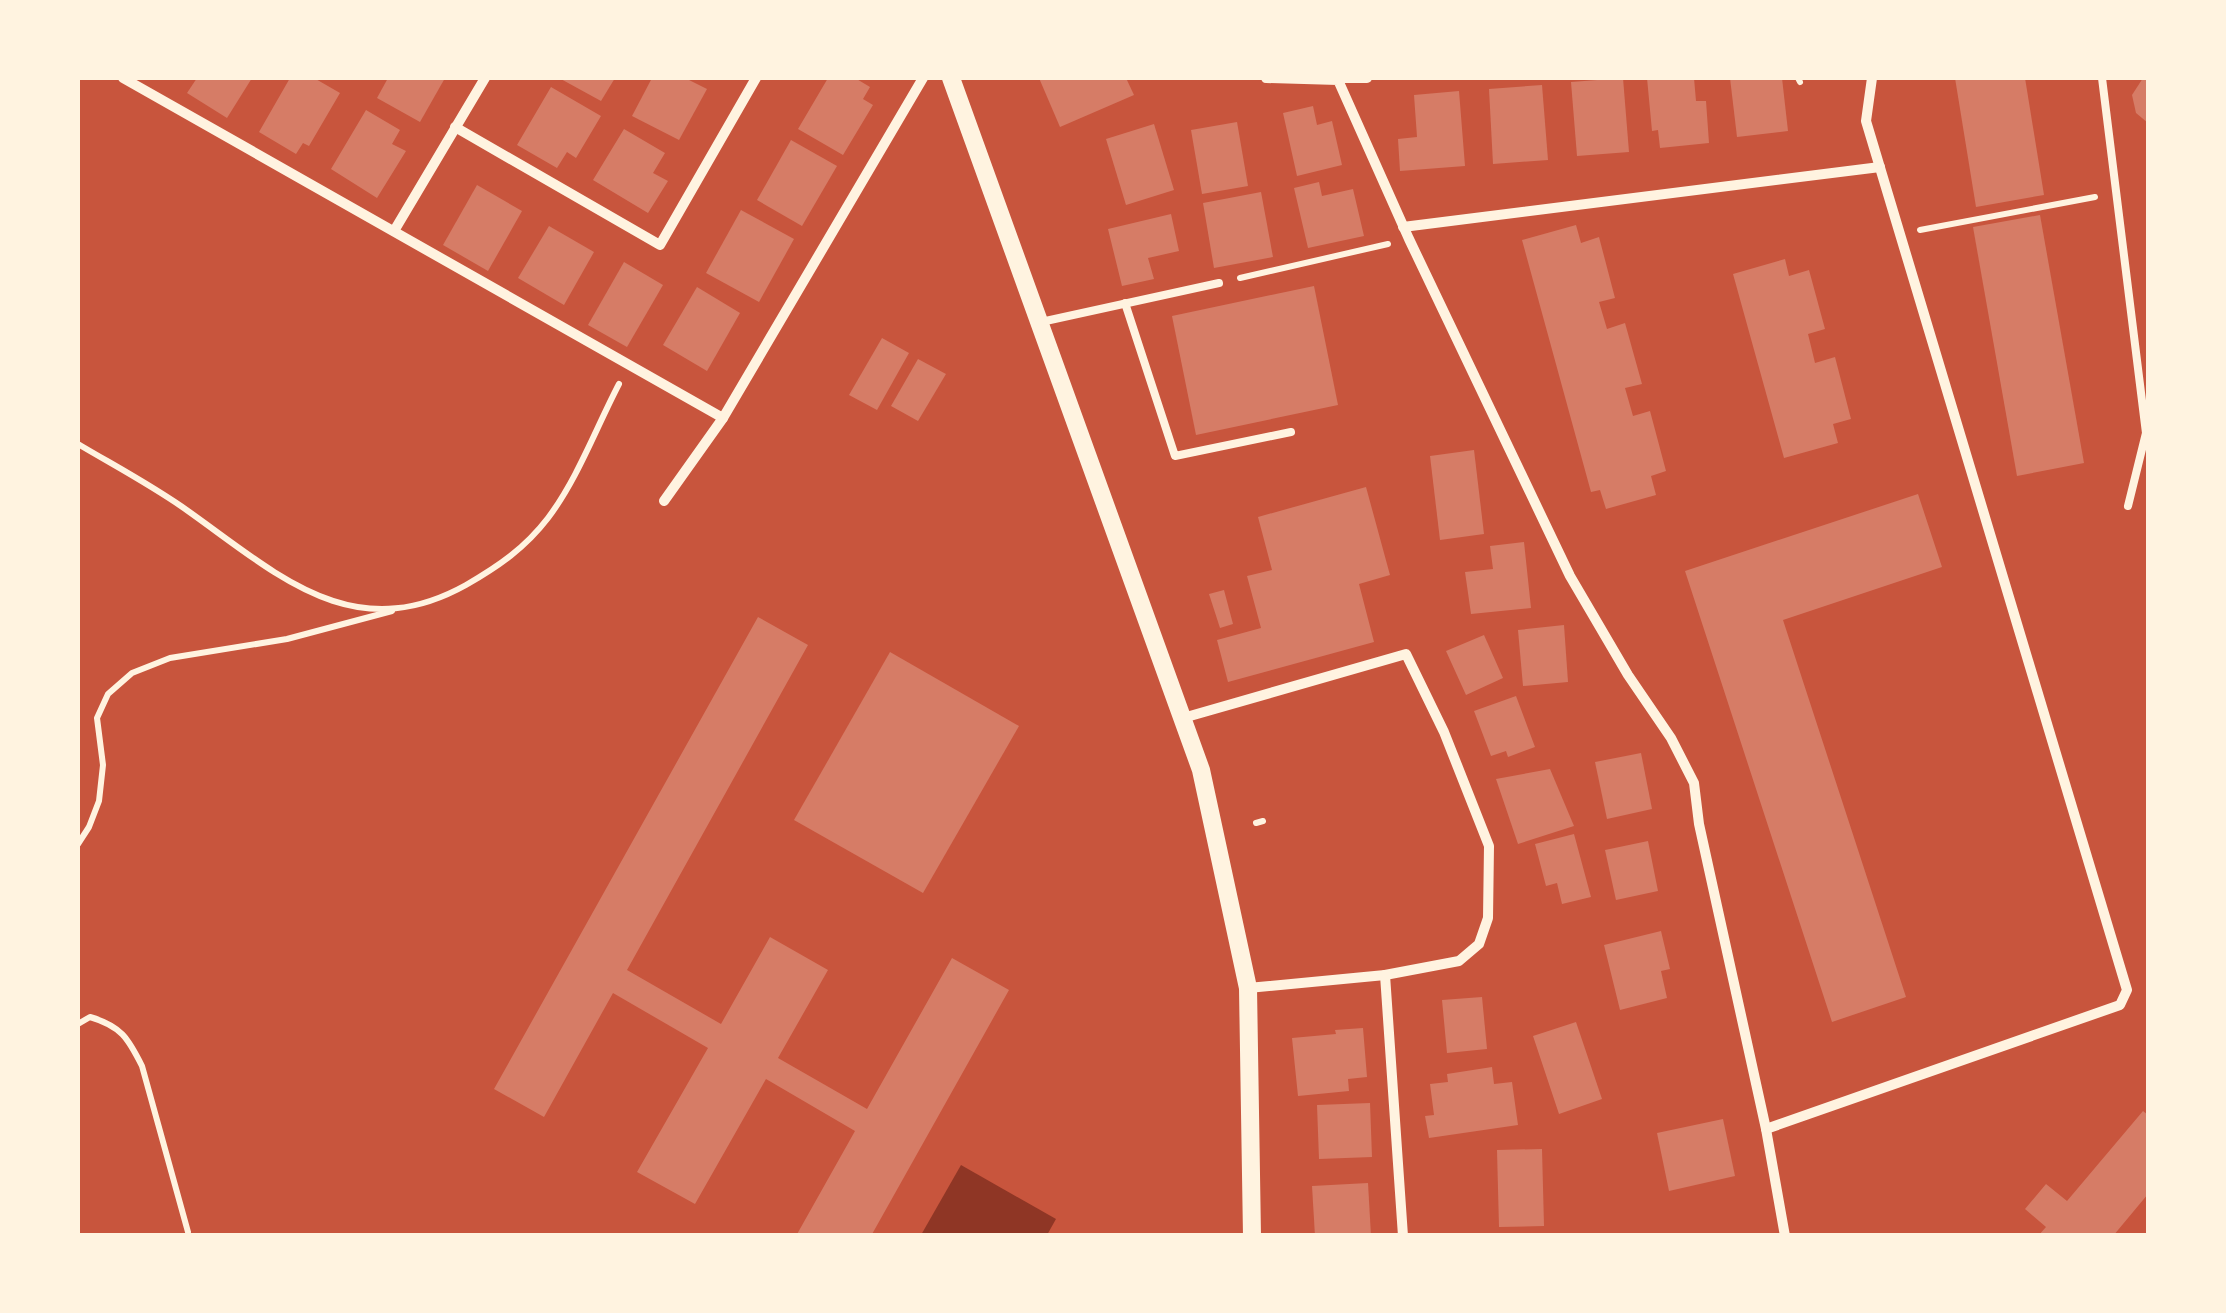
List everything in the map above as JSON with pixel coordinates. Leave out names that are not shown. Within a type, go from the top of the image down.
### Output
[{"type":"street","points":[[123,78],[723,418]]},
{"type":"street","points":[[394,231],[484,78]]},
{"type":"street","points":[[455,127],[660,246],[756,78]]},
{"type":"street","points":[[664,501],[723,418],[923,78]]},
{"type":"street","points":[[950,78],[1202,770],[1248,988],[1252,1236]]},
{"type":"street","points":[[1266,78],[1368,78]]},
{"type":"street","points":[[1766,1129],[2120,1005],[2127,990],[1866,120],[1872,78]]},
{"type":"street","points":[[1338,79],[1408,240],[1570,576],[1628,676],[1671,738],[1694,783],[1698,824],[1766,1129],[1785,1236]]},
{"type":"street","points":[[1403,227],[1880,167]]},
{"type":"street","points":[[1183,718],[1406,654],[1444,732],[1489,846],[1488,918],[1479,944],[1459,961],[1385,975],[1248,988]]},
{"type":"street","points":[[1385,975],[1404,1236]]},
{"type":"lane","points":[[2102,78],[2146,434],[2128,506]]},
{"type":"lane","points":[[1040,322],[1219,283]]},
{"type":"lane","points":[[1125,304],[1175,456],[1291,432]]},
{"type":"path","points":[[1899,233],[2117,193]]},
{"type":"path","points":[[1219,283],[1408,240]]},
{"type":"path","points":[[78,844],[99,801],[103,765],[97,718],[108,694],[132,673],[170,658],[286,639],[403,608],[448,594],[506,562],[537,529],[579,466],[628,366]]},
{"type":"path","points":[[78,444],[158,490],[292,586],[362,610],[403,608]]},
{"type":"path","points":[[78,1024],[90,1018],[112,1024],[130,1041],[142,1066],[188,1232]]},
{"type":"shaded area","points":[[961,1165],[1056,1219],[1047,1235],[921,1235]]},
{"type":"building","points":[[197,78],[252,78],[227,118],[187,93]]},
{"type":"building","points":[[290,78],[314,78],[340,93],[309,146],[303,143],[296,154],[259,132]]},
{"type":"building","points":[[388,78],[445,78],[420,122],[377,98]]},
{"type":"building","points":[[559,78],[615,78],[601,101]]},
{"type":"building","points":[[652,78],[685,78],[707,89],[679,140],[632,116]]},
{"type":"building","points":[[828,78],[855,78],[870,87],[863,99],[873,105],[843,155],[798,129]]},
{"type":"building","points":[[1039,78],[1126,78],[1134,95],[1060,127]]},
{"type":"building","points":[[1623,78],[1629,152],[1577,156],[1571,82]]},
{"type":"building","points":[[1647,78],[1694,78],[1696,101],[1706,101],[1709,143],[1660,148],[1658,130],[1652,131]]},
{"type":"building","points":[[1730,78],[1782,78],[1788,131],[1737,137]]},
{"type":"building","points":[[1955,78],[2025,78],[2044,195],[1976,207]]},
{"type":"building","points":[[2143,78],[2148,78],[2148,123],[2136,113],[2132,95]]},
{"type":"building","points":[[1542,85],[1548,160],[1493,164],[1489,89]]},
{"type":"building","points":[[551,87],[601,116],[576,158],[567,152],[557,168],[517,145]]},
{"type":"building","points":[[1459,91],[1465,166],[1400,171],[1398,139],[1417,137],[1414,95]]},
{"type":"building","points":[[1313,106],[1317,125],[1332,121],[1342,165],[1297,176],[1283,113]]},
{"type":"building","points":[[366,110],[400,130],[392,144],[406,151],[377,198],[331,169]]},
{"type":"building","points":[[1237,122],[1248,186],[1202,194],[1191,130]]},
{"type":"building","points":[[1154,124],[1174,190],[1126,205],[1106,139]]},
{"type":"building","points":[[624,129],[665,153],[653,173],[668,181],[648,213],[593,180]]},
{"type":"building","points":[[791,140],[837,166],[802,226],[757,200]]},
{"type":"building","points":[[1319,182],[1322,196],[1353,189],[1364,236],[1308,248],[1294,188]]},
{"type":"building","points":[[477,185],[522,211],[488,271],[443,245]]},
{"type":"building","points":[[1261,192],[1273,257],[1214,268],[1203,203]]},
{"type":"building","points":[[741,210],[794,239],[759,302],[706,273]]},
{"type":"building","points":[[1171,214],[1179,251],[1148,258],[1154,279],[1122,286],[1108,229]]},
{"type":"building","points":[[2040,215],[2084,463],[2017,476],[1973,227]]},
{"type":"building","points":[[1576,225],[1581,243],[1599,237],[1615,298],[1599,302],[1607,329],[1625,323],[1642,384],[1625,388],[1633,416],[1650,411],[1666,471],[1651,476],[1656,495],[1606,509],[1600,490],[1591,492],[1522,240]]},
{"type":"building","points":[[549,226],[594,252],[564,305],[518,278]]},
{"type":"building","points":[[1785,259],[1789,276],[1809,270],[1825,329],[1808,334],[1815,363],[1835,357],[1851,419],[1833,424],[1838,443],[1784,458],[1733,274]]},
{"type":"building","points":[[624,262],[663,285],[627,347],[588,325]]},
{"type":"building","points":[[1314,286],[1338,405],[1196,435],[1172,316]]},
{"type":"building","points":[[697,287],[740,313],[707,371],[663,345]]},
{"type":"building","points":[[882,338],[909,353],[877,410],[849,395]]},
{"type":"building","points":[[918,359],[946,374],[918,421],[891,406]]},
{"type":"building","points":[[1474,450],[1484,534],[1440,540],[1430,456]]},
{"type":"building","points":[[1366,487],[1390,575],[1359,584],[1374,642],[1228,682],[1217,640],[1261,628],[1247,576],[1272,570],[1258,517]]},
{"type":"building","points":[[1918,494],[1942,567],[1783,620],[1906,997],[1832,1022],[1685,571]]},
{"type":"building","points":[[1524,542],[1531,608],[1471,614],[1465,572],[1493,569],[1490,546]]},
{"type":"building","points":[[1224,590],[1233,624],[1220,628],[1209,594]]},
{"type":"building","points":[[758,617],[808,645],[627,970],[721,1024],[770,937],[828,970],[778,1058],[867,1109],[952,958],[1009,990],[871,1236],[796,1236],[855,1131],[766,1079],[695,1204],[637,1172],[708,1048],[613,993],[544,1117],[494,1089]]},
{"type":"building","points":[[1564,625],[1568,682],[1523,686],[1518,630]]},
{"type":"building","points":[[1484,635],[1503,678],[1466,695],[1446,651]]},
{"type":"building","points":[[890,652],[1019,726],[923,893],[794,820]]},
{"type":"building","points":[[1516,696],[1535,747],[1508,757],[1506,751],[1491,756],[1474,711]]},
{"type":"building","points":[[1641,753],[1652,809],[1607,819],[1595,762]]},
{"type":"building","points":[[1550,769],[1574,826],[1518,844],[1496,779]]},
{"type":"building","points":[[1574,834],[1591,897],[1562,904],[1557,883],[1546,886],[1535,844]]},
{"type":"building","points":[[1648,841],[1658,891],[1616,900],[1605,850]]},
{"type":"building","points":[[1661,931],[1670,969],[1661,971],[1667,998],[1620,1010],[1604,945]]},
{"type":"building","points":[[1482,997],[1487,1049],[1447,1053],[1442,1000]]},
{"type":"building","points":[[1576,1022],[1602,1099],[1559,1114],[1533,1036]]},
{"type":"building","points":[[1363,1028],[1367,1077],[1348,1079],[1349,1091],[1298,1096],[1292,1038]]},
{"type":"building","points":[[1492,1067],[1494,1084],[1512,1082],[1518,1125],[1429,1138],[1425,1116],[1434,1115],[1430,1084],[1448,1082],[1447,1074]]},
{"type":"building","points":[[1370,1103],[1372,1157],[1319,1159],[1317,1105]]},
{"type":"building","points":[[2143,1111],[2148,1115],[2148,1194],[2113,1236],[2038,1236],[2046,1227],[2025,1209],[2046,1184],[2067,1201]]},
{"type":"building","points":[[1723,1119],[1735,1176],[1669,1191],[1657,1133]]},
{"type":"building","points":[[1542,1149],[1544,1226],[1499,1227],[1497,1150]]},
{"type":"building","points":[[1368,1183],[1371,1236],[1315,1236],[1312,1186]]}]
